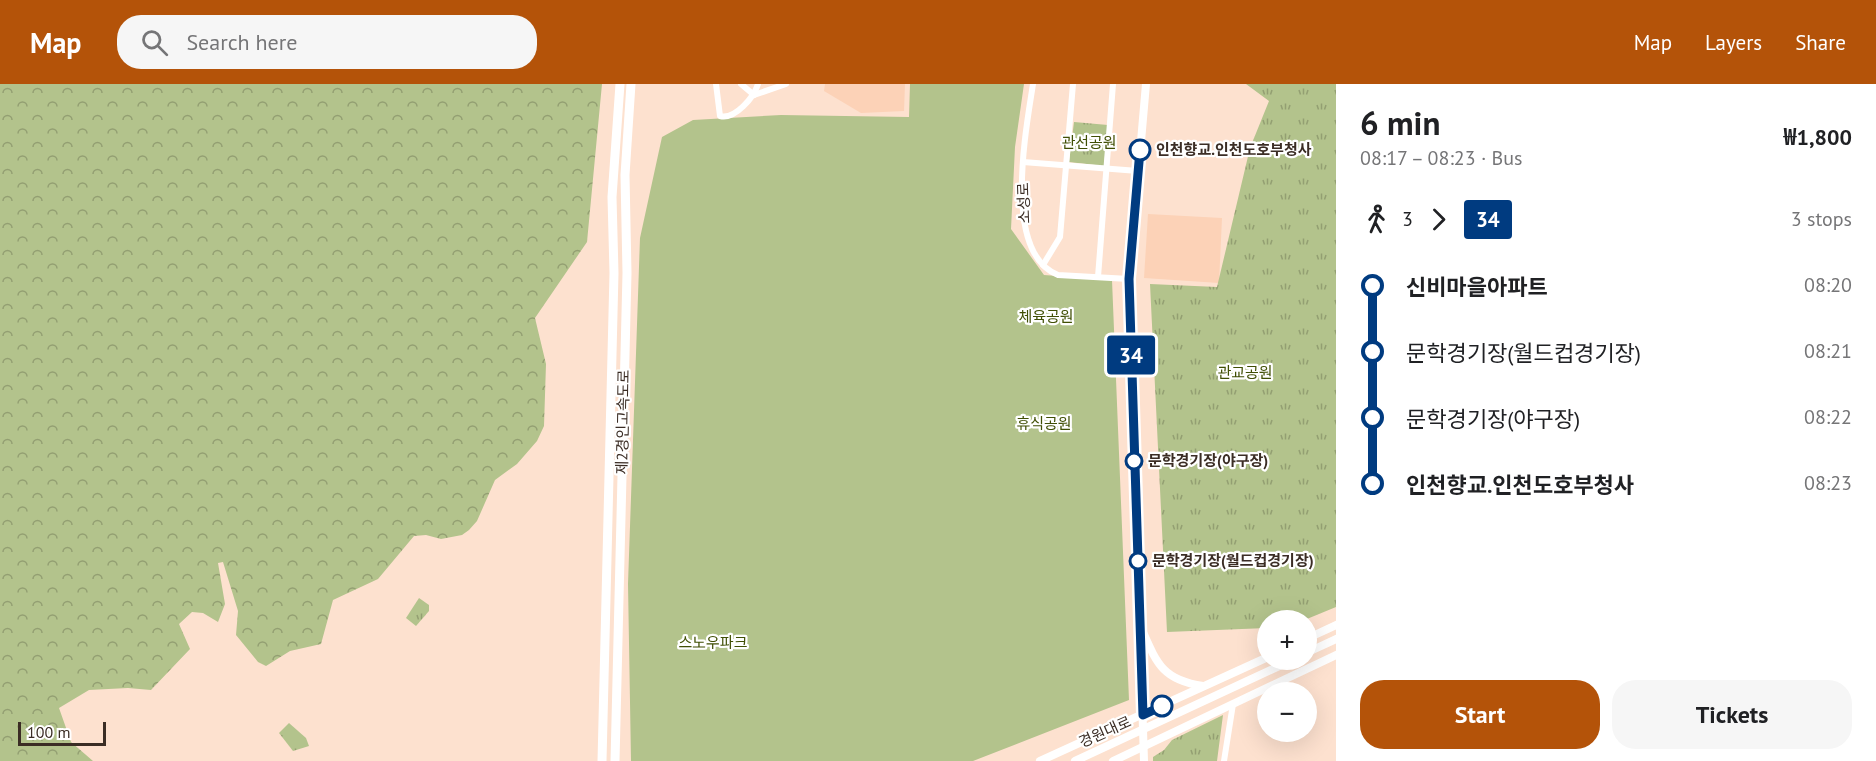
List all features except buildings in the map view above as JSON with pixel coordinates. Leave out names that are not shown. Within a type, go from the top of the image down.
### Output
[{"type":"highway","name":"제2경인고속도로","points":[[602,761],[614,273],[612,197],[620,84]]},
{"type":"highway","name":"제2경인고속도로","points":[[615,761],[627,273],[625,175],[631,84]]},
{"type":"main road","points":[[1144,761],[1129,279],[1146,84]]},
{"type":"main road","points":[[1317,634],[1336,625]]},
{"type":"main road","points":[[1140,626],[1155,660],[1163,671],[1185,684],[1204,687]]},
{"type":"main road","points":[[1317,648],[1336,639]]},
{"type":"main road","name":"경원대로","points":[[1113,761],[1336,655]]},
{"type":"main road","name":"경원대로","points":[[1040,761],[1257,662]]},
{"type":"main road","name":"경원대로","points":[[1075,761],[1271,670]]},
{"type":"street","points":[[716,84],[720,116],[730,117],[754,95],[786,84]]},
{"type":"street","points":[[741,84],[754,95]]},
{"type":"street","points":[[754,95],[758,84]]},
{"type":"street","name":"소성로","points":[[1032,84],[1023,162],[1024,225],[1027,239],[1043,265]]},
{"type":"street","points":[[1072,84],[1060,237],[1043,265],[1058,275],[1129,279]]},
{"type":"street","points":[[1098,277],[1113,84]]},
{"type":"street","points":[[1023,162],[1138,171]]},
{"type":"street","points":[[1224,761],[1233,704]]},
{"type":"shaded area","points":[[825,84],[905,84],[904,111],[861,113],[824,91]]},
{"type":"shaded area","points":[[1148,214],[1222,218],[1219,283],[1144,278]]},
{"type":"green space","points":[[0,84],[602,84],[587,242],[535,318],[546,364],[544,426],[537,441],[517,464],[495,480],[477,521],[462,535],[441,539],[426,535],[414,536],[378,579],[333,600],[321,644],[290,651],[266,666],[258,662],[236,635],[238,611],[223,562],[218,563],[225,604],[218,622],[203,613],[192,612],[179,624],[190,649],[151,690],[128,688],[89,690],[59,708],[71,742],[93,761],[0,761]]},
{"type":"green space","points":[[910,84],[1024,84],[1015,147],[1011,229],[1044,275],[1112,280],[1129,700],[973,761],[631,761],[628,584],[640,238],[662,137],[693,120],[781,115],[909,117]]},
{"type":"green space","name":"관교공원","points":[[1246,84],[1336,84],[1336,607],[1317,615],[1317,610],[1257,610],[1257,628],[1167,632],[1150,284],[1217,287],[1250,148],[1269,101]]},
{"type":"green space","name":"관선공원","points":[[1074,122],[1108,125],[1104,166],[1069,162]]},
{"type":"green space","points":[[419,598],[429,605],[429,611],[416,626],[406,618]]},
{"type":"green space","points":[[1223,715],[1217,761],[1153,761],[1153,757],[1164,750],[1172,740]]},
{"type":"green space","points":[[289,723],[306,738],[309,746],[293,751],[279,733]]},
{"type":"bus line","name":"34","points":[[1140,150],[1129,279],[1143,715],[1162,706]]},
{"type":"place","name":"인천향교.인천도호부청사","points":[[1140,150]]},
{"type":"place","name":"문학경기장(야구장)","points":[[1134,461]]},
{"type":"place","name":"문학경기장(월드컵경기장)","points":[[1138,561]]},
{"type":"park label","name":"체육공원","points":[[1046,317]]},
{"type":"park label","name":"휴식공원","points":[[1044,424]]},
{"type":"park label","name":"스노우파크","points":[[713,643]]}]
